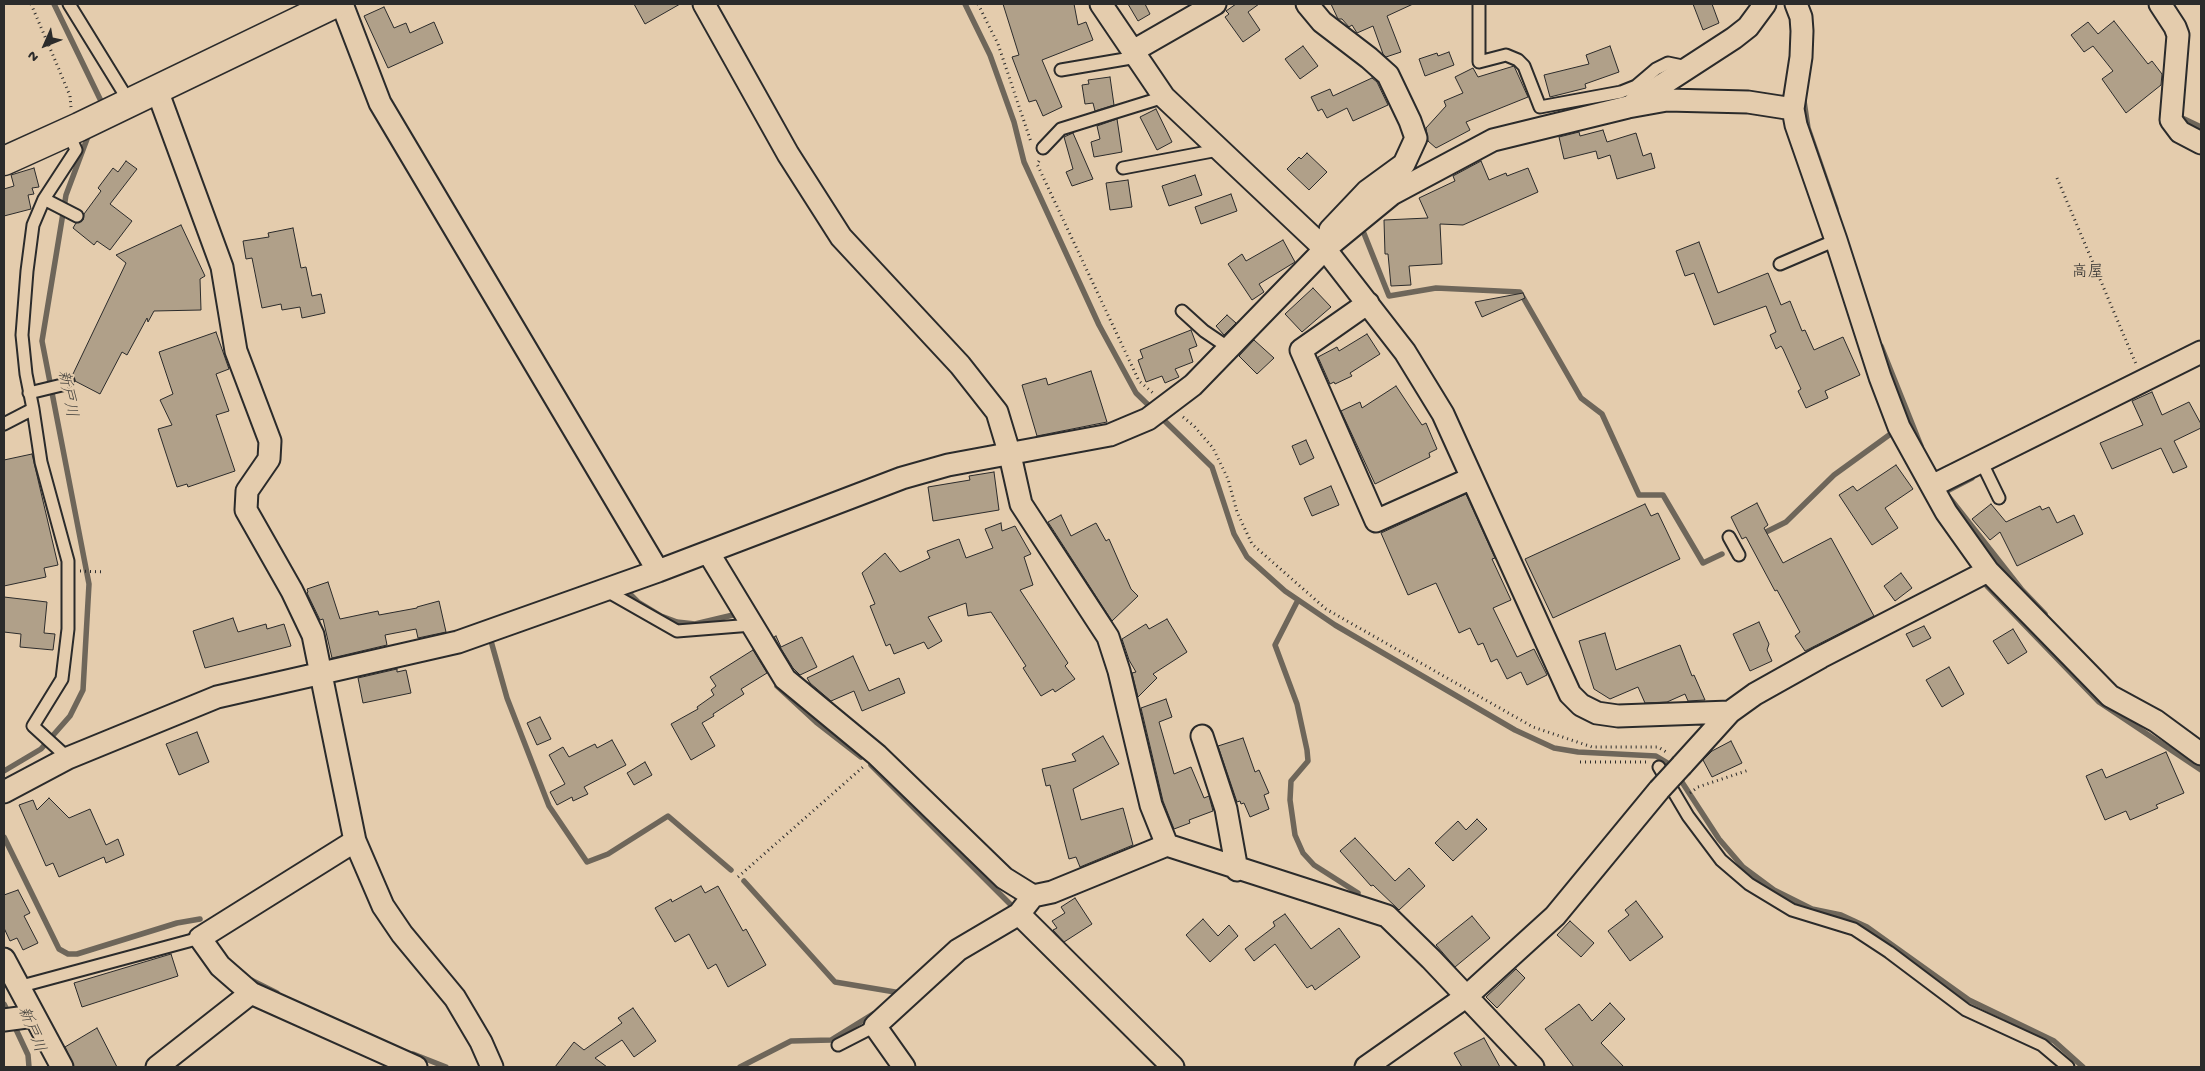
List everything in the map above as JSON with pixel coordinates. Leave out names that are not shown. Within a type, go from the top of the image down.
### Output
[{"type":"street","points":[[4,161],[158,90],[334,4]]},
{"type":"street","points":[[342,4],[380,102],[658,571]]},
{"type":"street","points":[[704,4],[788,154],[841,237],[960,365],[997,412],[1010,455],[1021,504],[1108,637],[1119,671],[1151,805],[1168,845]]},
{"type":"street","points":[[1101,4],[1164,97],[1321,246],[1405,352],[1444,414],[1570,694],[1581,705],[1597,713],[1618,716],[1730,712]]},
{"type":"street","points":[[1135,54],[1215,4]]},
{"type":"street","points":[[4,792],[63,754],[217,697],[458,642],[658,571],[902,478],[948,465],[1110,436],[1148,418],[1193,385],[1229,348],[1321,246],[1367,191],[1404,164],[1416,138],[1388,74],[1322,22],[1307,4]]},
{"type":"street","points":[[1628,107],[1748,27],[1765,4]]},
{"type":"street","points":[[1796,4],[1801,17],[1802,31],[1801,57],[1794,109],[1796,125],[1836,240],[1880,378],[1899,427],[1946,512],[1988,571],[2110,696],[2156,721],[2201,754]]},
{"type":"street","points":[[2160,4],[2178,35],[2171,120],[2180,132],[2201,143]]},
{"type":"street","points":[[158,90],[222,267],[236,350],[270,441],[269,459],[247,491],[246,510],[292,591],[313,635],[355,841],[383,906],[402,934],[455,998],[481,1042],[492,1067]]},
{"type":"street","points":[[1321,246],[1392,194],[1493,140],[1628,107],[1667,100],[1748,102],[1794,109]]},
{"type":"street","points":[[1368,303],[1302,350],[1376,521],[1472,478]]},
{"type":"street","points":[[1932,486],[2201,352]]},
{"type":"street","points":[[708,552],[785,679],[877,755],[1004,878],[1033,896]]},
{"type":"street","points":[[1366,1067],[1467,996],[1555,916],[1659,790],[1676,760],[1730,712],[1755,694],[1821,657],[1988,571]]},
{"type":"street","points":[[1202,736],[1226,809],[1237,870]]},
{"type":"street","points":[[355,841],[200,938],[220,966],[251,993],[416,1067]]},
{"type":"street","points":[[904,1067],[875,1026],[958,950],[1019,914],[1033,896],[1052,892],[1168,845],[1237,870],[1386,916],[1432,959],[1534,1067]]},
{"type":"street","points":[[1019,914],[1173,1067]]},
{"type":"street","points":[[4,959],[18,988],[20,1018],[62,1067]]},
{"type":"street","points":[[157,1067],[251,993]]},
{"type":"lane","points":[[69,4],[121,107]]},
{"type":"lane","points":[[1479,4],[1479,62],[1506,55],[1518,60],[1524,66],[1540,107],[1621,92],[1636,86],[1656,69],[1668,63],[1687,67]]},
{"type":"lane","points":[[1061,70],[1135,54]]},
{"type":"lane","points":[[1037,150],[1061,129],[1164,97]]},
{"type":"lane","points":[[63,754],[33,726],[62,679],[68,629],[68,561],[41,462],[26,374],[22,326],[33,226],[49,201],[76,150],[73,130]]},
{"type":"lane","points":[[1123,168],[1218,150]]},
{"type":"lane","points":[[49,201],[76,216]]},
{"type":"lane","points":[[1780,264],[1836,240]]},
{"type":"lane","points":[[1182,311],[1204,331],[1229,348]]},
{"type":"lane","points":[[30,393],[65,382]]},
{"type":"lane","points":[[4,424],[33,409]]},
{"type":"lane","points":[[1981,461],[1999,498]]},
{"type":"lane","points":[[1729,537],[1740,555]]},
{"type":"lane","points":[[604,590],[677,631],[752,624]]},
{"type":"lane","points":[[1659,767],[1688,816],[1721,860],[1749,884],[1792,910],[1854,929],[1889,952],[1966,1010],[2042,1045],[2068,1067]]},
{"type":"lane","points":[[18,988],[200,938]]},
{"type":"lane","points":[[838,1045],[875,1026]]},
{"type":"path","points":[[30,4],[70,96],[73,130]]},
{"type":"path","points":[[978,4],[998,44],[1037,150],[1037,164],[1139,381],[1194,426],[1213,448],[1228,479],[1237,512],[1252,544],[1326,609],[1533,727],[1592,747],[1658,747],[1676,760]]},
{"type":"path","points":[[1037,150],[1037,164]]},
{"type":"path","points":[[2057,178],[2143,381]]},
{"type":"path","points":[[74,570],[105,572]]},
{"type":"path","points":[[738,877],[877,755]]},
{"type":"path","points":[[1580,762],[1645,762],[1659,767]]},
{"type":"path","points":[[1698,788],[1749,770]]},
{"type":"building","points":[[634,4],[680,4],[645,24]]},
{"type":"building","points":[[1003,4],[1074,4],[1078,25],[1086,22],[1093,40],[1042,60],[1062,107],[1043,116],[1036,100],[1029,102],[1012,57],[1019,55]]},
{"type":"building","points":[[1128,4],[1145,4],[1150,14],[1138,21]]},
{"type":"building","points":[[1236,4],[1259,4],[1248,12],[1260,30],[1243,42],[1225,17],[1229,14],[1226,11]]},
{"type":"building","points":[[1331,4],[1413,4],[1387,16],[1401,52],[1386,57],[1383,54],[1373,26],[1357,33],[1352,25],[1349,27],[1342,19],[1338,19]]},
{"type":"building","points":[[1693,4],[1712,4],[1719,23],[1703,30]]},
{"type":"building","points":[[384,7],[394,28],[406,23],[410,33],[434,22],[443,43],[388,68],[364,16]]},
{"type":"building","points":[[2114,21],[2148,64],[2152,61],[2162,74],[2161,85],[2126,113],[2102,79],[2113,71],[2093,46],[2084,52],[2071,35],[2088,22],[2098,34]]},
{"type":"building","points":[[1303,46],[1318,66],[1300,79],[1285,59]]},
{"type":"building","points":[[1610,46],[1619,72],[1585,84],[1586,88],[1550,97],[1544,75],[1589,64],[1586,55]]},
{"type":"building","points":[[1449,52],[1454,65],[1425,76],[1419,59],[1437,53],[1438,56]]},
{"type":"building","points":[[1514,66],[1528,97],[1466,122],[1470,130],[1436,148],[1428,141],[1426,128],[1446,106],[1444,101],[1463,93],[1455,77],[1473,68],[1478,77]]},
{"type":"building","points":[[1110,77],[1114,105],[1095,111],[1093,103],[1085,104],[1082,85],[1089,84],[1088,80]]},
{"type":"building","points":[[1372,78],[1377,82],[1388,105],[1353,121],[1347,108],[1327,118],[1322,109],[1318,111],[1311,97],[1330,89],[1333,96]]},
{"type":"building","points":[[1156,109],[1172,142],[1157,150],[1140,117]]},
{"type":"building","points":[[1117,119],[1122,152],[1094,157],[1091,142],[1100,139],[1097,126]]},
{"type":"building","points":[[1603,130],[1607,142],[1636,133],[1643,156],[1651,153],[1655,168],[1617,179],[1610,155],[1598,159],[1596,151],[1564,159],[1559,137],[1579,132],[1580,136]]},
{"type":"building","points":[[1073,133],[1093,179],[1072,186],[1066,172],[1073,169],[1064,137]]},
{"type":"building","points":[[1307,153],[1327,172],[1309,190],[1287,169],[1299,157],[1301,159]]},
{"type":"building","points":[[126,161],[137,169],[110,204],[132,221],[110,250],[97,241],[94,245],[73,228],[76,223],[83,220],[84,214],[101,191],[98,188],[113,168],[118,172]]},
{"type":"building","points":[[1481,161],[1489,180],[1506,173],[1507,176],[1528,168],[1538,192],[1463,225],[1440,224],[1442,264],[1409,266],[1411,285],[1391,286],[1388,254],[1385,254],[1384,220],[1428,218],[1419,198],[1455,181],[1453,176]]},
{"type":"building","points":[[34,168],[39,187],[32,188],[34,194],[28,195],[31,209],[4,216],[4,189],[14,186],[11,175]]},
{"type":"building","points":[[1195,175],[1202,195],[1169,206],[1162,186]]},
{"type":"building","points":[[1128,180],[1132,207],[1110,210],[1106,183]]},
{"type":"building","points":[[1231,194],[1237,211],[1201,224],[1195,207]]},
{"type":"building","points":[[181,225],[205,276],[200,279],[201,310],[154,311],[148,322],[147,318],[127,355],[122,352],[100,394],[75,381],[73,374],[126,263],[116,255]]},
{"type":"building","points":[[293,228],[301,268],[306,267],[312,296],[321,294],[325,313],[302,318],[300,307],[282,310],[281,304],[262,308],[252,258],[246,259],[243,241],[269,237],[268,233]]},
{"type":"building","points":[[1283,240],[1295,262],[1259,284],[1264,292],[1252,300],[1228,264],[1242,254],[1246,261]]},
{"type":"building","points":[[1699,242],[1718,293],[1768,273],[1781,305],[1790,301],[1802,331],[1805,330],[1814,350],[1843,337],[1860,375],[1825,391],[1828,398],[1806,408],[1798,391],[1801,389],[1783,349],[1781,346],[1776,349],[1770,335],[1776,332],[1766,306],[1714,325],[1694,273],[1685,276],[1676,251]]},
{"type":"building","points":[[1313,288],[1331,307],[1302,332],[1285,314]]},
{"type":"building","points":[[1523,293],[1525,298],[1482,317],[1475,302]]},
{"type":"building","points":[[1227,315],[1236,323],[1224,335],[1216,326]]},
{"type":"building","points":[[1191,330],[1197,346],[1189,349],[1193,362],[1175,369],[1179,377],[1165,383],[1162,376],[1146,382],[1138,360],[1143,358],[1140,350]]},
{"type":"building","points":[[216,332],[229,369],[216,374],[229,411],[216,415],[235,471],[188,487],[187,484],[177,487],[158,429],[172,425],[160,400],[173,394],[159,352]]},
{"type":"building","points":[[1367,334],[1380,354],[1350,373],[1352,376],[1335,384],[1334,382],[1330,384],[1318,357],[1337,347],[1339,351]]},
{"type":"building","points":[[1254,340],[1274,358],[1257,374],[1239,356]]},
{"type":"building","points":[[1091,371],[1107,422],[1037,436],[1022,385],[1046,378],[1048,385]]},
{"type":"building","points":[[1396,386],[1422,425],[1426,423],[1437,449],[1429,453],[1430,457],[1375,484],[1341,411],[1360,402],[1362,408]]},
{"type":"building","points":[[2152,392],[2162,415],[2189,402],[2201,424],[2201,428],[2174,441],[2187,467],[2173,473],[2161,448],[2112,469],[2100,443],[2143,425],[2132,401]]},
{"type":"building","points":[[1306,440],[1314,458],[1300,465],[1292,446]]},
{"type":"building","points":[[32,454],[58,565],[44,568],[46,577],[4,586],[4,460]]},
{"type":"building","points":[[1896,465],[1913,489],[1885,508],[1898,528],[1872,545],[1839,495],[1853,486],[1857,491]]},
{"type":"building","points":[[994,472],[999,510],[933,521],[928,487],[970,480],[969,476]]},
{"type":"building","points":[[1331,486],[1339,505],[1312,516],[1304,498]]},
{"type":"building","points":[[1466,494],[1495,558],[1492,559],[1511,600],[1493,608],[1517,657],[1534,649],[1547,675],[1527,685],[1521,672],[1507,679],[1497,659],[1491,662],[1483,643],[1478,645],[1470,628],[1459,633],[1436,583],[1408,595],[1381,533]]},
{"type":"building","points":[[1757,503],[1768,525],[1764,528],[1783,563],[1831,538],[1874,616],[1805,651],[1795,636],[1800,632],[1777,590],[1775,591],[1746,537],[1742,539],[1731,517]]},
{"type":"building","points":[[1645,504],[1651,516],[1658,513],[1680,559],[1553,618],[1525,559]]},
{"type":"building","points":[[1991,504],[2006,522],[2040,506],[2042,510],[2049,507],[2057,523],[2074,515],[2083,534],[2017,566],[2000,532],[1990,540],[1972,519]]},
{"type":"building","points":[[1061,515],[1071,536],[1096,523],[1106,541],[1109,539],[1131,589],[1138,596],[1112,621],[1048,522]]},
{"type":"building","points":[[1001,523],[1002,531],[1015,526],[1031,554],[1024,557],[1033,585],[1020,590],[1068,663],[1065,666],[1075,679],[1055,692],[1053,689],[1041,696],[1023,668],[1026,666],[991,612],[968,616],[966,603],[928,617],[942,641],[928,649],[924,642],[894,654],[890,644],[886,646],[870,606],[875,604],[862,573],[885,553],[900,572],[930,558],[927,551],[959,539],[966,558],[993,548],[985,529]]},
{"type":"building","points":[[1901,573],[1912,588],[1895,601],[1884,586]]},
{"type":"building","points":[[328,582],[340,619],[378,611],[379,615],[417,608],[439,601],[446,632],[418,638],[416,629],[385,635],[387,645],[332,658],[323,619],[320,620],[307,593],[307,589]]},
{"type":"building","points":[[4,597],[47,602],[44,633],[55,634],[53,650],[20,647],[21,634],[4,632]]},
{"type":"building","points":[[233,618],[238,632],[266,624],[267,629],[284,624],[291,646],[205,668],[193,631]]},
{"type":"building","points":[[1167,619],[1187,652],[1153,674],[1157,678],[1138,697],[1132,673],[1136,672],[1129,660],[1122,639],[1146,624],[1149,629]]},
{"type":"building","points":[[1759,622],[1769,644],[1767,650],[1772,661],[1750,671],[1733,634]]},
{"type":"building","points":[[1924,626],[1931,638],[1913,647],[1906,634]]},
{"type":"building","points":[[2013,629],[2027,652],[2008,664],[1993,641]]},
{"type":"building","points":[[1605,633],[1616,670],[1680,645],[1692,676],[1694,675],[1705,700],[1688,701],[1685,694],[1667,702],[1645,703],[1638,687],[1610,699],[1594,689],[1579,641]]},
{"type":"building","points":[[776,636],[781,647],[802,637],[817,667],[800,675],[793,668],[774,637]]},
{"type":"building","points":[[753,650],[767,673],[741,689],[744,694],[702,723],[715,746],[691,760],[671,724],[698,709],[697,707],[714,695],[711,690],[716,686],[710,677]]},
{"type":"building","points":[[853,656],[869,691],[899,678],[905,693],[862,711],[854,691],[831,701],[810,683],[807,678]]},
{"type":"building","points":[[1949,667],[1964,694],[1942,707],[1926,680]]},
{"type":"building","points":[[397,669],[397,672],[406,670],[411,693],[363,703],[358,678]]},
{"type":"building","points":[[1166,699],[1172,717],[1159,722],[1174,774],[1191,767],[1204,798],[1209,796],[1213,811],[1189,820],[1190,823],[1174,829],[1163,801],[1141,708]]},
{"type":"building","points":[[540,717],[551,739],[537,745],[527,723]]},
{"type":"building","points":[[197,732],[209,762],[179,775],[166,744]]},
{"type":"building","points":[[1103,736],[1119,764],[1073,789],[1081,820],[1123,808],[1133,845],[1080,867],[1076,857],[1069,859],[1050,785],[1046,786],[1042,769],[1076,761],[1072,754]]},
{"type":"building","points":[[1243,738],[1255,772],[1259,770],[1269,793],[1264,795],[1269,809],[1250,817],[1244,803],[1237,802],[1218,746]]},
{"type":"building","points":[[612,740],[626,765],[584,787],[588,794],[573,801],[572,797],[557,805],[550,792],[565,784],[549,755],[563,747],[569,757],[595,744],[597,748]]},
{"type":"building","points":[[1731,741],[1742,763],[1712,777],[1703,760],[1712,751]]},
{"type":"building","points":[[2166,752],[2184,793],[2156,805],[2158,808],[2130,820],[2126,811],[2105,820],[2086,776],[2102,769],[2106,778]]},
{"type":"building","points":[[645,762],[652,775],[634,785],[627,773]]},
{"type":"building","points":[[49,798],[69,818],[90,809],[106,845],[118,839],[124,855],[106,863],[104,857],[59,877],[53,863],[46,866],[19,805],[33,800],[37,810]]},
{"type":"building","points":[[1477,819],[1487,829],[1453,861],[1435,843],[1458,821],[1466,830]]},
{"type":"building","points":[[1355,838],[1395,881],[1409,868],[1425,886],[1399,910],[1373,885],[1371,886],[1340,851]]},
{"type":"building","points":[[701,886],[705,893],[718,886],[743,931],[746,929],[766,965],[728,987],[716,964],[708,969],[689,934],[675,942],[655,908],[671,899],[672,902]]},
{"type":"building","points":[[18,890],[30,913],[24,916],[38,943],[23,950],[17,938],[10,941],[4,928],[4,895]]},
{"type":"building","points":[[1075,898],[1092,924],[1064,942],[1053,930],[1057,928],[1052,921],[1065,913],[1061,907]]},
{"type":"building","points":[[1636,901],[1663,937],[1630,961],[1608,931],[1629,915],[1625,910]]},
{"type":"building","points":[[1285,914],[1311,949],[1339,928],[1360,957],[1315,990],[1312,985],[1307,988],[1275,944],[1254,961],[1245,949],[1275,926],[1273,922]]},
{"type":"building","points":[[1472,916],[1490,938],[1455,967],[1436,945]]},
{"type":"building","points":[[1203,919],[1218,936],[1229,925],[1238,936],[1210,962],[1186,935]]},
{"type":"building","points":[[1570,921],[1594,943],[1581,957],[1557,935]]},
{"type":"building","points":[[171,954],[178,976],[82,1007],[74,983]]},
{"type":"building","points":[[1516,969],[1525,978],[1497,1008],[1486,997]]},
{"type":"building","points":[[1610,1003],[1625,1019],[1601,1043],[1624,1067],[1574,1067],[1545,1029],[1579,1004],[1592,1021]]},
{"type":"building","points":[[633,1008],[656,1041],[634,1057],[622,1040],[595,1058],[607,1067],[555,1067],[574,1042],[584,1050],[622,1023],[618,1018]]},
{"type":"building","points":[[97,1028],[117,1067],[74,1067],[65,1047]]},
{"type":"building","points":[[1484,1038],[1500,1067],[1462,1067],[1454,1053]]},
{"type":"waterway","name":"新戸川","points":[[54,4],[101,101],[99,106]]},
{"type":"waterway","points":[[965,4],[990,55],[1014,122],[1024,162],[1099,325],[1136,393],[1212,467],[1234,534],[1247,557],[1285,591],[1335,625],[1515,730],[1554,748],[1578,752],[1656,756],[1673,768]]},
{"type":"waterway","points":[[1804,101],[1808,128],[1836,209]]},
{"type":"waterway","points":[[2180,117],[2201,127]]},
{"type":"waterway","name":"新戸川","points":[[4,771],[41,749],[70,716],[83,690],[89,584],[42,341],[66,195],[90,131]]},
{"type":"waterway","points":[[1361,226],[1389,296],[1436,288],[1520,292],[1581,398],[1602,414],[1639,495],[1663,495],[1703,563],[1722,554]]},
{"type":"waterway","points":[[1881,346],[1921,446]]},
{"type":"waterway","points":[[1760,535],[1786,522],[1834,475],[1896,430]]},
{"type":"waterway","points":[[1972,478],[1945,492],[2022,590],[2045,614]]},
{"type":"waterway","points":[[1987,586],[2099,702],[2201,770]]},
{"type":"waterway","points":[[629,593],[638,602],[661,616],[677,622],[695,624],[733,615]]},
{"type":"waterway","points":[[1298,600],[1275,645],[1297,704],[1307,750],[1308,761],[1291,781],[1290,800],[1295,835],[1303,853],[1314,865],[1358,893]]},
{"type":"waterway","points":[[491,641],[507,698],[549,806],[587,862],[608,854],[668,816],[731,870]]},
{"type":"waterway","points":[[777,686],[816,722],[861,757]]},
{"type":"waterway","points":[[871,765],[1011,905]]},
{"type":"waterway","points":[[1678,776],[1719,839],[1743,867],[1774,890],[1812,909],[1841,915],[1867,927],[1969,1000],[2054,1041],[2083,1067]]},
{"type":"waterway","points":[[4,837],[59,949],[68,954],[77,954],[177,923],[200,919]]},
{"type":"waterway","points":[[744,881],[835,982],[901,993]]},
{"type":"waterway","points":[[247,978],[277,993]]},
{"type":"waterway","name":"新戸川","points":[[4,1004],[9,1014]]},
{"type":"waterway","points":[[740,1067],[791,1041],[831,1040],[873,1014]]},
{"type":"waterway","name":"新戸川","points":[[13,1023],[28,1055],[29,1067]]},
{"type":"waterway","points":[[413,1054],[446,1067]]},
{"type":"district","name":"高屋","points":[[2088,274]]}]
